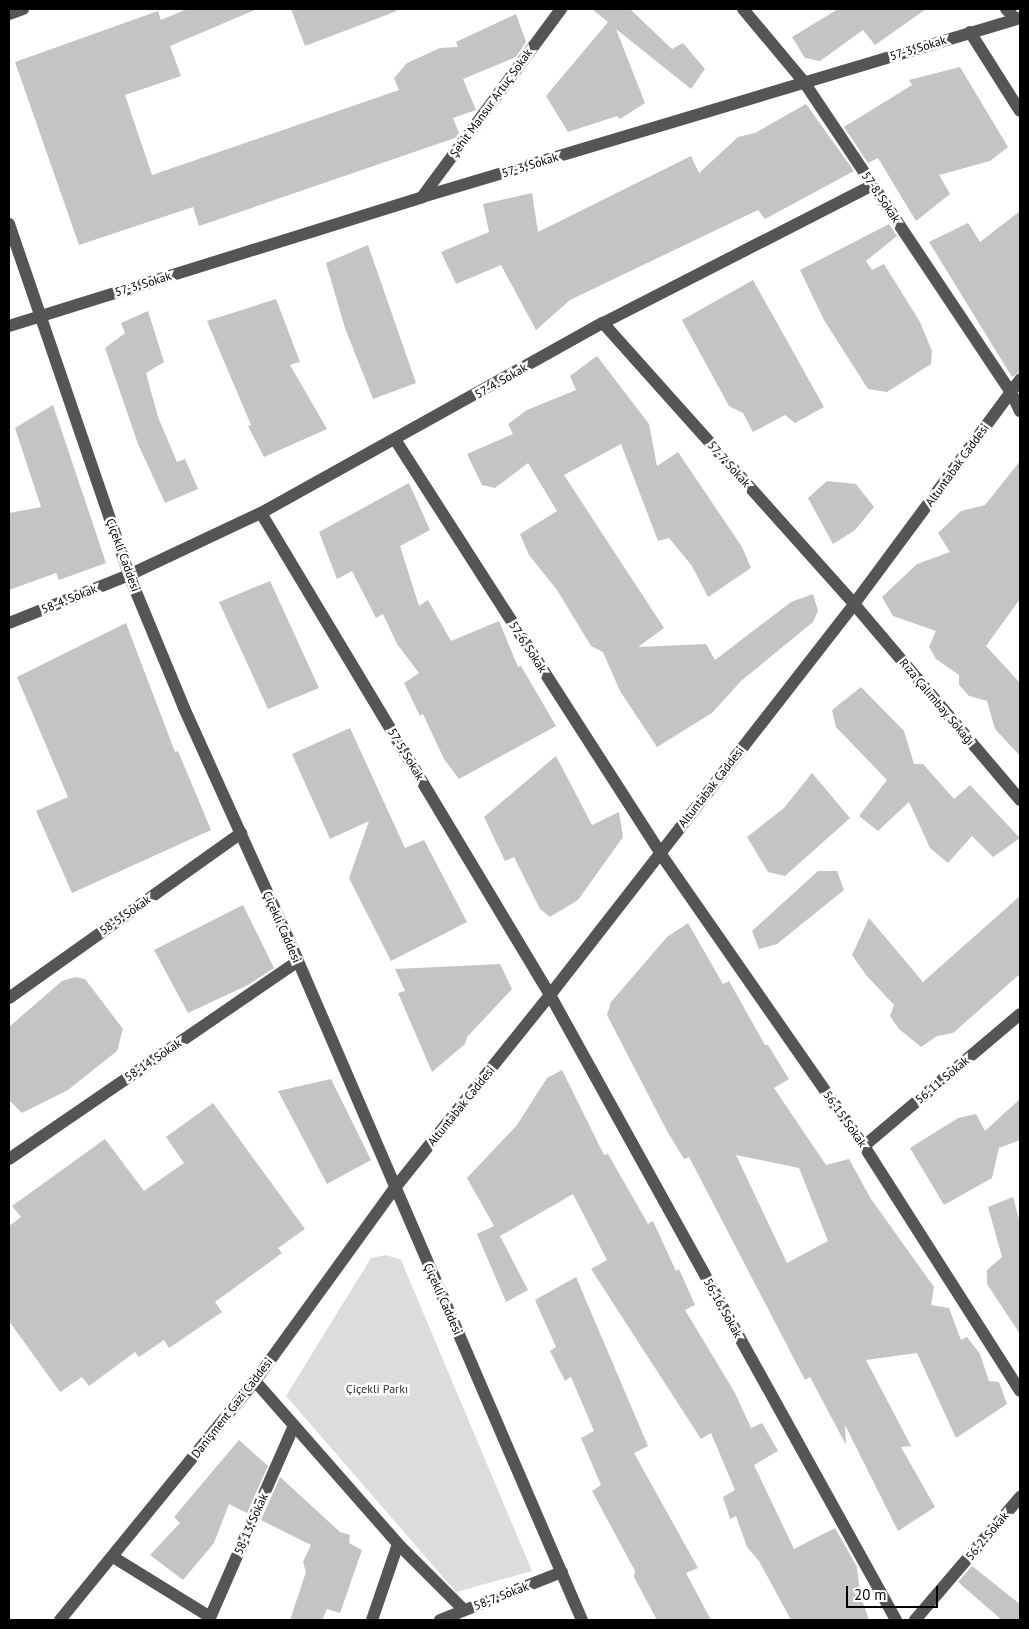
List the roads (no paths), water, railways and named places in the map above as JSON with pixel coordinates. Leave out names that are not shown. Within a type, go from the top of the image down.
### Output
[{"type":"street","points":[[9,14],[23,9]]},
{"type":"street","name":"Şehit Mansur Artuç Sokak","points":[[422,197],[561,9]]},
{"type":"street","name":"57-8. Sokak","points":[[743,9],[804,82],[1011,392],[1020,411]]},
{"type":"street","points":[[1006,9],[1018,18]]},
{"type":"street","name":"57-3. Sokak","points":[[9,326],[422,197],[1018,18]]},
{"type":"street","points":[[970,32],[1020,111]]},
{"type":"street","name":"57-4. Sokak","points":[[129,575],[261,514],[396,441],[603,323],[872,185]]},
{"type":"street","name":"Çiçekli Caddesi","points":[[9,224],[129,575],[184,708],[298,961],[394,1189],[582,1620]]},
{"type":"street","name":"57-7. Sokak","points":[[603,323],[854,604]]},
{"type":"street","name":"Altuntabak Caddesi","points":[[394,1189],[550,995],[854,604],[1020,380]]},
{"type":"street","name":"57-6. Sokak","points":[[396,441],[660,853]]},
{"type":"street","name":"57-5. Sokak","points":[[261,514],[550,995]]},
{"type":"street","name":"58-4. Sokak","points":[[9,623],[129,575]]},
{"type":"street","name":"Rıza Çalımbay Sokağı","points":[[854,604],[1020,800]]},
{"type":"street","name":"58-5. Sokak","points":[[9,998],[241,833]]},
{"type":"street","name":"56-15. Sokak","points":[[660,853],[864,1146],[1020,1391]]},
{"type":"street","name":"58-14. Sokak","points":[[9,1158],[298,961]]},
{"type":"street","name":"56-16. Sokak","points":[[550,995],[896,1620]]},
{"type":"street","name":"56-11. Sokak","points":[[864,1146],[1020,1014]]},
{"type":"street","name":"Danişment Gazi Caddesi","points":[[60,1620],[255,1381],[394,1189]]},
{"type":"street","points":[[255,1381],[292,1428],[398,1544],[464,1610]]},
{"type":"street","name":"58-13. Sokak","points":[[210,1618],[292,1428]]},
{"type":"street","name":"56-2. Sokak","points":[[915,1620],[1020,1497]]},
{"type":"street","points":[[372,1620],[398,1544]]},
{"type":"street","points":[[113,1557],[210,1618]]},
{"type":"street","name":"58-7. Sokak","points":[[440,1620],[562,1572]]},
{"type":"park label","name":"Çiçekli Parkı","points":[[377,1389]]}]
